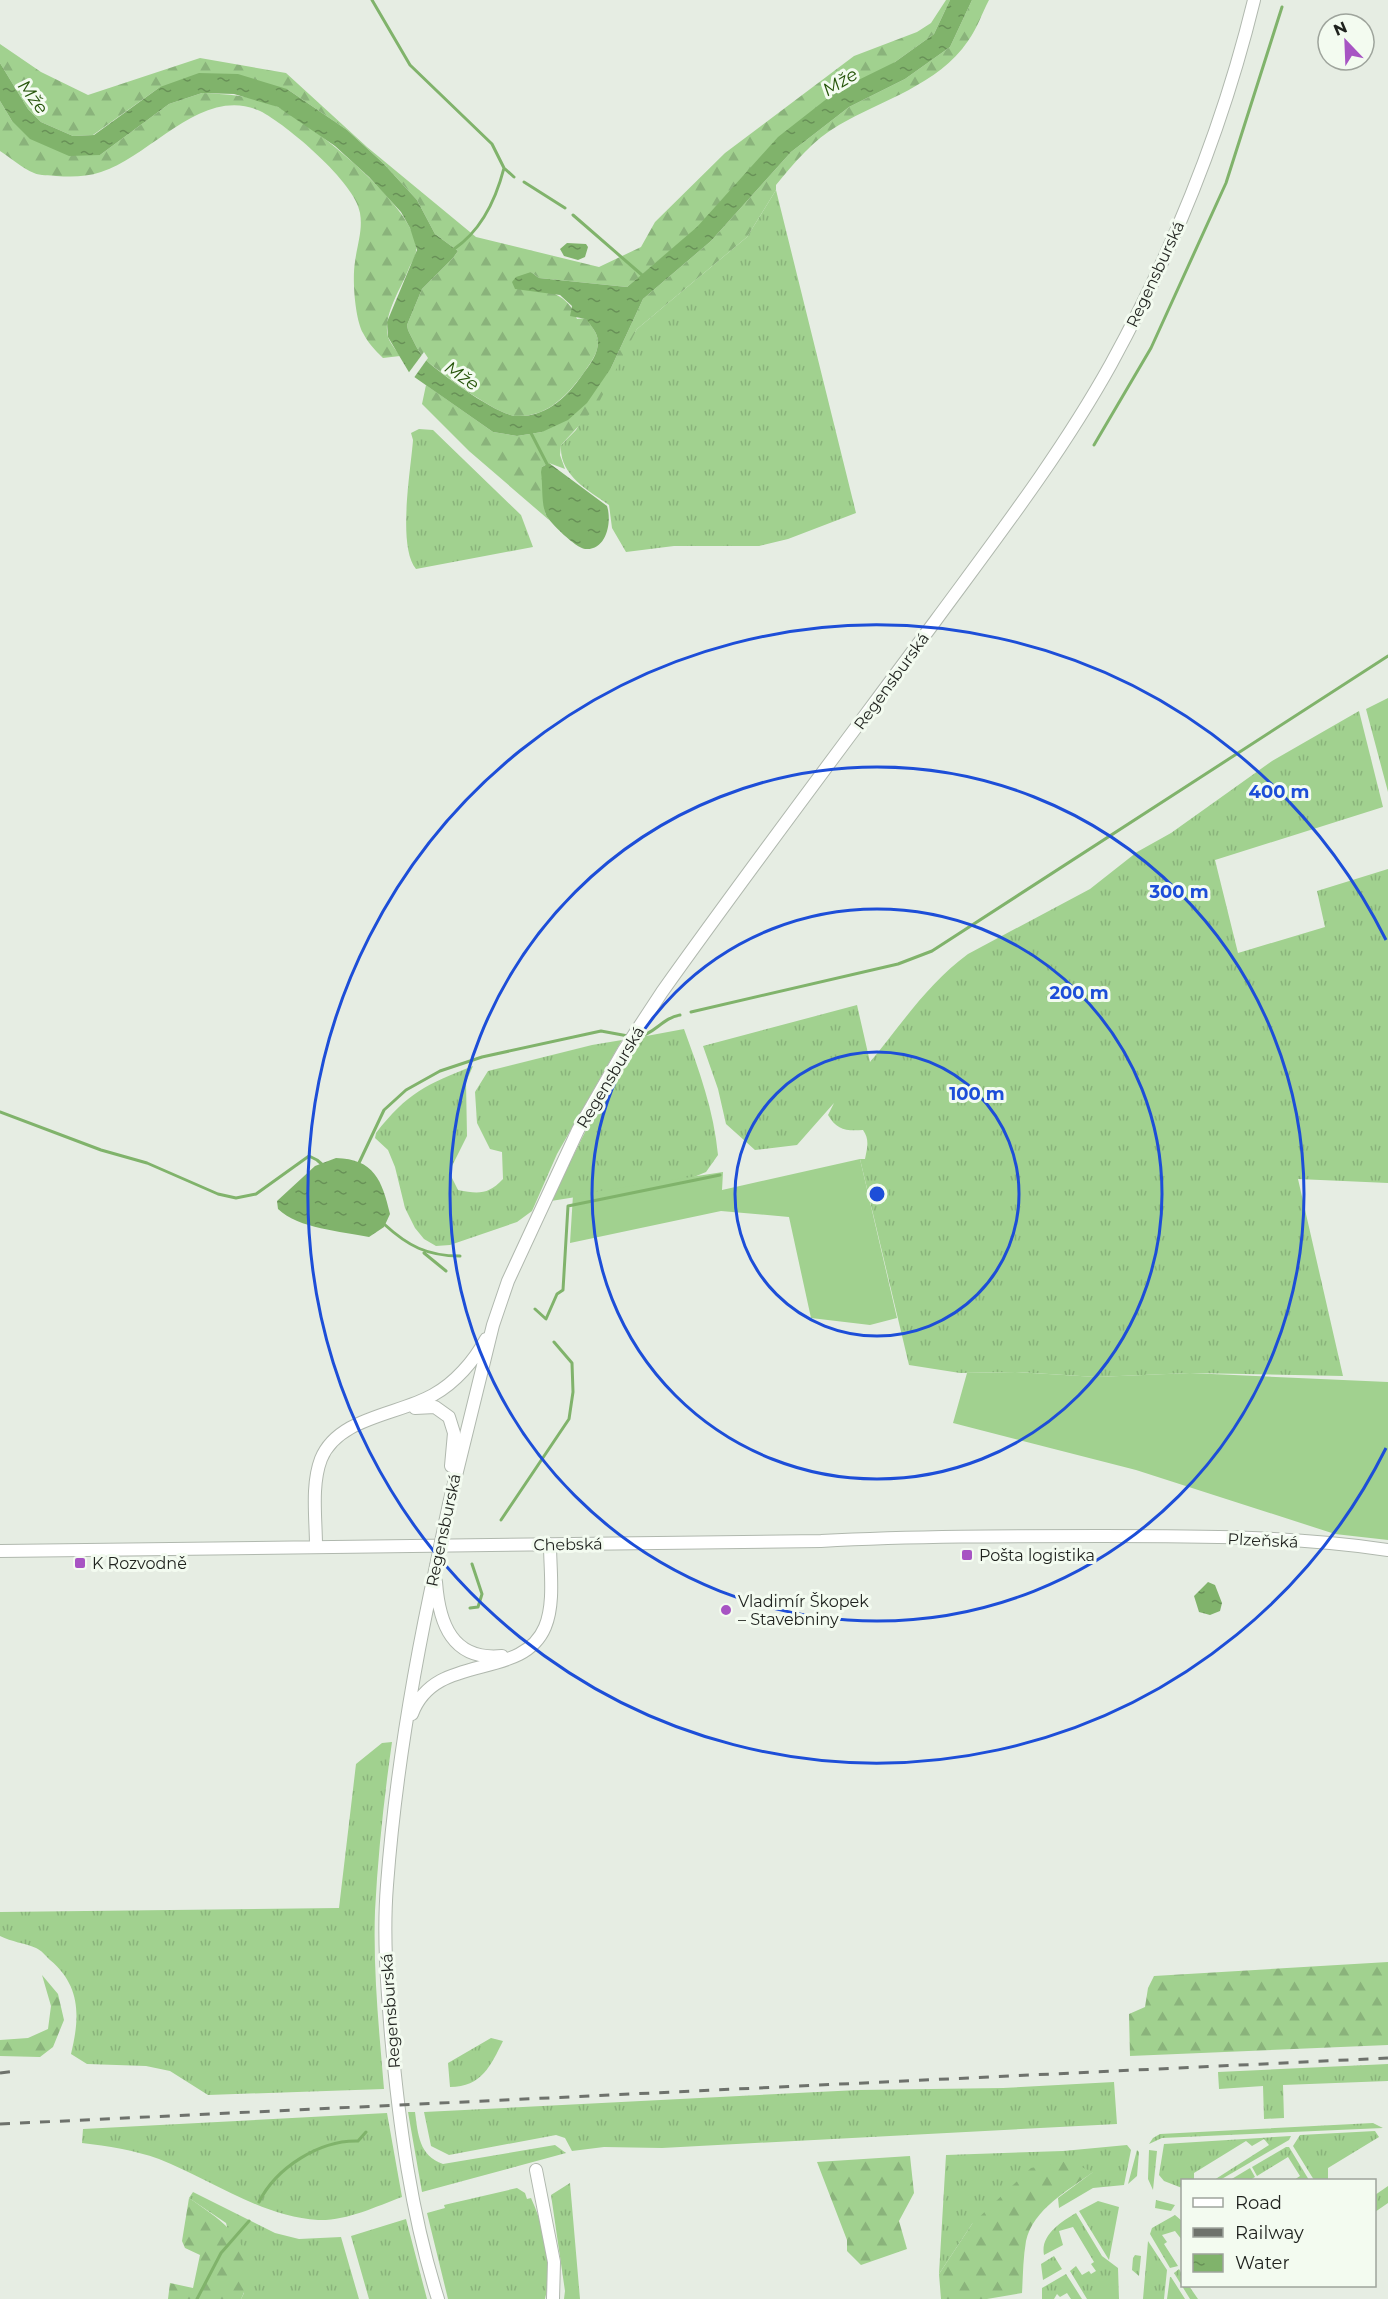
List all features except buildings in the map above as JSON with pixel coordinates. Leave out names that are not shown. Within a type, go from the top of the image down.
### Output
[{"type":"main road","name":"Regensburská","points":[[438,2299],[422,2236],[400,2121],[386,1953],[387,1886],[404,1744],[434,1591],[436,1566],[451,1487],[486,1344],[513,1269],[554,1178],[624,1050],[692,950],[1016,509],[1111,364],[1171,243],[1202,168],[1234,76],[1254,0]]},
{"type":"main road","points":[[316,1546],[316,1478],[326,1450],[347,1430],[402,1410],[432,1396],[451,1383],[486,1344]]},
{"type":"main road","points":[[402,1410],[435,1407],[449,1417],[454,1433],[451,1487]]},
{"type":"main road","name":"Chebská","points":[[0,1551],[821,1541],[956,1536],[1137,1536]]},
{"type":"main road","name":"Plzeňská","points":[[1137,1536],[1292,1541],[1388,1550]]},
{"type":"main road","points":[[404,1744],[414,1709],[423,1696],[438,1682],[461,1671],[505,1660],[526,1650],[545,1628],[550,1613],[550,1544]]},
{"type":"main road","points":[[434,1591],[442,1620],[448,1632],[464,1649],[496,1657],[526,1650]]},
{"type":"main road","points":[[536,2170],[554,2262],[553,2299]]},
{"type":"green space","points":[[946,0],[950,0],[934,34],[895,62],[627,287],[539,278],[531,272],[515,289],[535,289],[560,297],[567,302],[577,319],[586,318],[596,333],[598,342],[592,361],[564,396],[547,409],[527,416],[507,414],[496,409],[445,375],[421,355],[407,325],[422,289],[458,251],[435,234],[417,200],[383,163],[347,130],[287,89],[160,87],[93,135],[73,136],[41,122],[28,109],[0,63],[0,44],[41,72],[88,95],[200,58],[286,73],[367,147],[476,237],[599,267],[641,247],[655,222],[725,153],[854,56],[917,32],[931,23]]},
{"type":"green space","points":[[972,0],[989,0],[977,26],[956,56],[925,80],[839,125],[812,145],[776,185],[776,190],[747,237],[637,329],[597,406],[561,445],[560,455],[565,469],[549,463],[542,467],[545,513],[549,520],[469,451],[422,404],[426,385],[493,432],[517,436],[542,432],[611,368],[643,299],[711,241],[791,152],[849,107],[905,79],[950,47]]},
{"type":"green space","points":[[202,93],[260,100],[294,116],[362,170],[402,214],[413,234],[416,251],[388,320],[388,337],[400,356],[383,358],[369,343],[360,327],[354,288],[354,269],[361,225],[356,201],[333,171],[302,141],[260,111],[239,106],[218,107],[178,126],[120,164],[84,176],[36,174],[0,151],[0,101],[12,121],[100,155],[169,104]]},
{"type":"green space","points":[[776,190],[856,513],[788,539],[759,546],[674,546],[626,552],[612,528],[609,505],[576,481],[565,465],[561,445],[576,430],[637,329],[747,237]]},
{"type":"green space","points":[[419,429],[433,430],[521,515],[533,547],[416,569],[410,558],[406,526],[413,440],[411,433]]},
{"type":"green space","points":[[1388,698],[1388,792],[1366,709]]},
{"type":"green space","points":[[1359,711],[1383,807],[1215,860],[1238,953],[1325,927],[1317,891],[1388,869],[1388,1183],[1298,1179],[1343,1376],[1190,1373],[1096,1377],[1017,1372],[960,1373],[909,1365],[860,1159],[865,1159],[867,1148],[867,1137],[863,1130],[846,1130],[838,1127],[828,1115],[834,1103],[797,1145],[755,1150],[726,1124],[718,1089],[703,1046],[857,1005],[870,1062],[928,991],[968,954],[1090,889],[1137,852],[1171,833],[1272,761]]},
{"type":"green space","points":[[684,1029],[705,1091],[716,1139],[718,1155],[706,1172],[689,1179],[551,1201],[587,1128],[641,1037]]},
{"type":"green space","points":[[622,1040],[557,1154],[532,1211],[517,1222],[450,1245],[436,1246],[424,1239],[415,1228],[405,1208],[395,1167],[388,1150],[375,1138],[376,1133],[387,1119],[419,1091],[473,1066],[466,1082],[467,1136],[449,1172],[458,1190],[487,1191],[503,1179],[502,1152],[490,1149],[477,1123],[475,1092],[488,1071],[592,1045]]},
{"type":"green space","points":[[860,1159],[897,1318],[870,1325],[811,1318],[789,1217],[721,1211],[570,1243],[573,1195],[723,1172],[722,1190]]},
{"type":"green space","points":[[1016,1372],[1096,1377],[1190,1373],[1388,1382],[1388,1540],[1335,1534],[1136,1470],[953,1423],[967,1373]]},
{"type":"green space","points":[[392,1742],[375,1911],[378,2022],[384,2089],[208,2095],[170,2071],[146,2066],[87,2064],[71,2054],[76,2027],[76,2003],[68,1980],[38,1949],[0,1936],[0,1912],[339,1908],[356,1764],[382,1743]]},
{"type":"green space","points":[[1388,1962],[1388,2045],[1130,2056],[1129,2014],[1145,2007],[1148,1988],[1154,1976]]},
{"type":"green space","points":[[42,1975],[58,1994],[64,2020],[53,2047],[40,2057],[0,2056],[0,2040],[28,2038],[48,2029],[51,2006]]},
{"type":"green space","points":[[491,2038],[503,2041],[484,2073],[470,2083],[450,2087],[448,2063]]},
{"type":"green space","points":[[1388,2064],[1388,2081],[1283,2085],[1284,2118],[1264,2119],[1263,2086],[1219,2089],[1218,2072]]},
{"type":"green space","points":[[1114,2082],[1117,2124],[662,2148],[604,2147],[572,2151],[565,2138],[556,2135],[449,2155],[431,2146],[424,2112],[858,2090],[1003,2088]]},
{"type":"green space","points":[[408,2112],[415,2112],[424,2150],[429,2156],[443,2164],[555,2145],[566,2153],[422,2192]]},
{"type":"green space","points":[[387,2113],[402,2197],[360,2213],[329,2220],[297,2217],[277,2212],[257,2205],[159,2159],[121,2149],[82,2143],[83,2129]]},
{"type":"green space","points":[[1373,2123],[1383,2128],[1162,2138],[1149,2144],[1160,2134]]},
{"type":"green space","points":[[1375,2131],[1379,2137],[1328,2168],[1328,2179],[1313,2179],[1293,2146],[1300,2135]]},
{"type":"green space","points":[[1291,2136],[1289,2140],[1222,2179],[1216,2179],[1269,2145],[1264,2139],[1252,2146],[1246,2141],[1194,2173],[1194,2179],[1181,2179],[1181,2188],[1164,2181],[1159,2175],[1164,2144]]},
{"type":"green space","points":[[1127,2145],[1131,2150],[1124,2185],[1093,2188],[1059,2208],[1058,2198],[1093,2172],[972,2224],[939,2274],[946,2155],[1063,2151]]},
{"type":"green space","points":[[1289,2147],[1308,2179],[1296,2179],[1300,2176],[1288,2157],[1257,2176],[1252,2167]]},
{"type":"green space","points":[[1137,2150],[1139,2152],[1137,2176],[1128,2184]]},
{"type":"green space","points":[[1149,2150],[1157,2151],[1153,2190],[1148,2179]]},
{"type":"green space","points":[[910,2156],[914,2193],[899,2221],[907,2249],[861,2265],[847,2251],[847,2240],[817,2162]]},
{"type":"green space","points":[[1067,2161],[1093,2172],[1053,2201],[1036,2219],[1026,2241],[1022,2293],[987,2299],[941,2299],[939,2274],[972,2224],[1031,2168]]},
{"type":"green space","points":[[1250,2168],[1255,2177],[1252,2179],[1232,2179]]},
{"type":"green space","points":[[570,2183],[580,2299],[564,2299],[565,2291],[551,2195]]},
{"type":"green space","points":[[1388,2186],[1388,2203],[1376,2211],[1376,2194]]},
{"type":"green space","points":[[517,2188],[525,2193],[527,2199],[531,2198],[544,2235],[549,2273],[545,2299],[448,2299],[427,2213],[445,2208],[444,2205]]},
{"type":"green space","points":[[193,2192],[275,2233],[299,2239],[341,2237],[359,2299],[241,2299],[244,2293],[226,2223],[189,2198]]},
{"type":"green space","points":[[189,2198],[227,2227],[245,2251],[248,2266],[247,2281],[241,2299],[168,2299],[170,2283],[193,2288],[200,2255],[185,2248],[182,2241]]},
{"type":"green space","points":[[1156,2200],[1175,2205],[1171,2211],[1155,2208]]},
{"type":"green space","points":[[1098,2201],[1119,2207],[1109,2260],[1079,2211]]},
{"type":"green space","points":[[1076,2213],[1102,2256],[1118,2268],[1119,2299],[1087,2299],[1070,2271],[1076,2266],[1082,2275],[1089,2271],[1091,2274],[1096,2271],[1091,2264],[1094,2262],[1073,2227],[1059,2231],[1063,2245],[1044,2255],[1048,2235]]},
{"type":"green space","points":[[1175,2215],[1181,2220],[1181,2239],[1175,2231],[1162,2235],[1167,2242],[1164,2244],[1178,2266],[1170,2268],[1150,2234],[1152,2228]]},
{"type":"green space","points":[[406,2219],[427,2299],[369,2299],[351,2236]]},
{"type":"green space","points":[[1148,2241],[1167,2270],[1164,2299],[1143,2299]]},
{"type":"green space","points":[[1135,2255],[1141,2256],[1139,2276],[1132,2270]]},
{"type":"green space","points":[[1054,2256],[1062,2269],[1043,2280],[1041,2264]]},
{"type":"green space","points":[[1179,2269],[1181,2284],[1174,2273]]},
{"type":"green space","points":[[1066,2274],[1082,2299],[1071,2299],[1067,2293],[1060,2297],[1057,2294],[1054,2299],[1042,2299],[1042,2288]]},
{"type":"green space","points":[[1171,2277],[1185,2299],[1167,2299]]},
{"type":"green space","points":[[1183,2287],[1190,2287],[1198,2299],[1190,2299]]},
{"type":"water","points":[[950,0],[972,0],[950,47],[905,79],[849,107],[791,152],[711,241],[643,299],[611,368],[587,403],[568,420],[542,432],[517,436],[493,432],[410,374],[388,337],[387,322],[417,250],[410,228],[401,212],[369,177],[335,146],[278,107],[234,94],[202,93],[169,104],[100,155],[69,156],[30,139],[12,121],[0,101],[0,63],[28,109],[41,122],[73,136],[94,135],[160,87],[199,73],[238,74],[287,89],[347,130],[383,163],[417,200],[435,234],[458,251],[422,289],[407,325],[421,355],[483,402],[507,414],[527,416],[547,409],[572,388],[592,361],[597,350],[598,339],[586,319],[570,316],[572,306],[560,295],[515,289],[512,282],[516,277],[531,272],[539,278],[627,287],[697,227],[778,137],[838,90],[895,62],[934,34]]},
{"type":"water","points":[[567,243],[586,244],[588,247],[585,257],[578,260],[564,256],[560,249]]},
{"type":"water","points":[[549,463],[607,506],[608,527],[603,540],[598,545],[592,548],[581,548],[564,535],[546,515],[541,472],[542,467]]},
{"type":"water","points":[[336,1158],[349,1159],[368,1167],[384,1191],[390,1214],[384,1227],[369,1237],[309,1225],[287,1216],[278,1209],[277,1201],[315,1166]]},
{"type":"water","points":[[1208,1582],[1215,1585],[1222,1603],[1220,1611],[1210,1615],[1199,1612],[1194,1596]]},
{"type":"pier","points":[[424,352],[428,358],[413,379],[407,375]]},
{"type":"waterway","points":[[372,0],[410,65],[492,144],[504,168],[514,177]]},
{"type":"waterway","points":[[1094,445],[1151,348],[1226,183],[1282,7]]},
{"type":"waterway","points":[[454,249],[472,233],[487,213],[504,168]]},
{"type":"waterway","points":[[524,182],[565,208]]},
{"type":"waterway","points":[[573,215],[642,275]]},
{"type":"waterway","points":[[530,431],[547,464]]},
{"type":"waterway","points":[[691,1012],[898,964],[932,951],[1388,656]]},
{"type":"waterway","points":[[638,1037],[649,1033],[668,1019],[680,1015]]},
{"type":"waterway","points":[[358,1165],[384,1110],[406,1090],[440,1071],[482,1057],[601,1031],[628,1036]]},
{"type":"waterway","points":[[0,1112],[101,1150],[147,1163],[218,1194],[236,1198],[256,1194],[309,1156],[324,1166]]},
{"type":"waterway","points":[[535,1309],[546,1319],[557,1294],[563,1290],[568,1206],[720,1175]]},
{"type":"waterway","points":[[384,1224],[410,1244],[428,1252],[460,1256]]},
{"type":"waterway","points":[[424,1253],[446,1271]]},
{"type":"waterway","points":[[501,1520],[569,1419],[573,1392],[572,1363],[554,1342]]},
{"type":"waterway","points":[[470,1608],[478,1607],[482,1594],[472,1564]]},
{"type":"waterway","points":[[259,2202],[276,2178],[300,2158],[328,2145],[358,2141],[366,2132]]},
{"type":"waterway","points":[[197,2299],[221,2253],[249,2221]]},
{"type":"railway","points":[[0,2124],[1388,2058]]},
{"type":"railway","points":[[0,2073],[16,2071]]},
{"type":"place","name":"Pošta logistika","points":[[967,1555]]},
{"type":"place","name":"K Rozvodně","points":[[80,1563]]},
{"type":"place","name":"Vladimír Škopek – Stavebniny","points":[[726,1610]]},
{"type":"water label","name":"Mže","points":[[840,82]]},
{"type":"water label","name":"Mže","points":[[33,97]]},
{"type":"water label","name":"Mže","points":[[462,376]]}]
